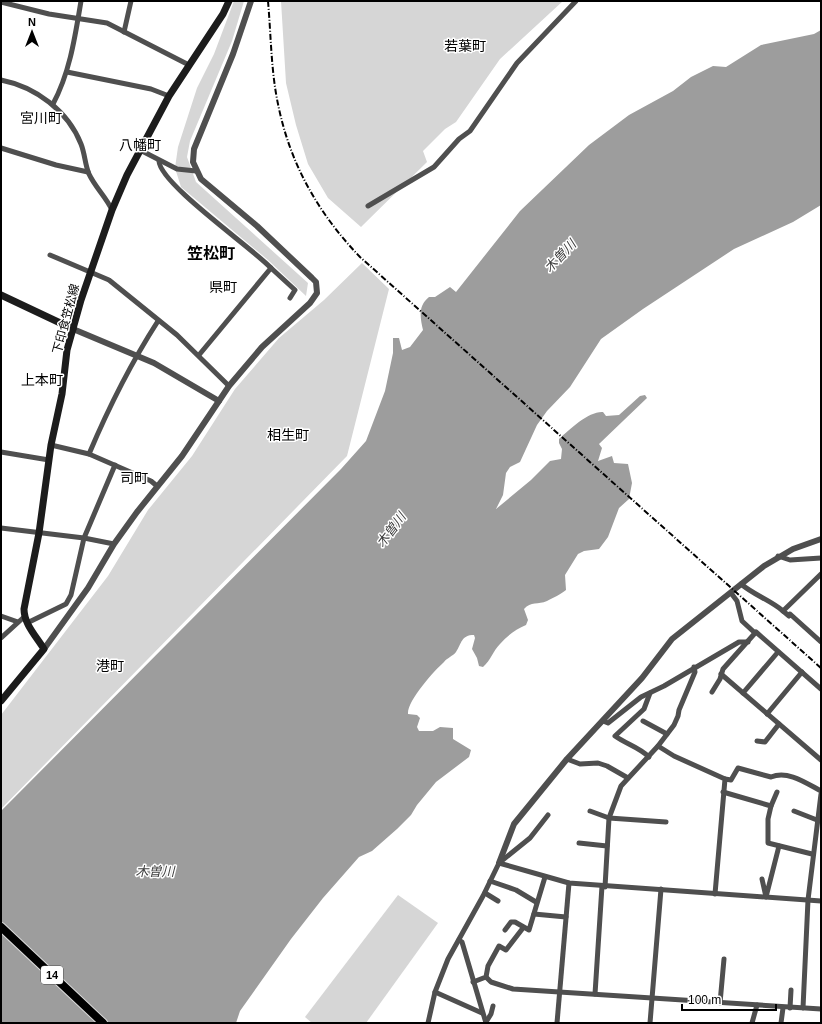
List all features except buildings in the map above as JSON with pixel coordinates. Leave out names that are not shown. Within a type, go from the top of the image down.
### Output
[{"type":"main road","name":"下印食笠松線","points":[[26,620],[51,445],[62,394],[67,350],[91,272],[112,210],[140,150],[169,96],[223,14],[229,1]]},
{"type":"main road","points":[[1,295],[73,329]]},
{"type":"main road","points":[[1,701],[44,649],[26,620]]},
{"type":"main road","name":"14","points":[[1,927],[103,1023]]},
{"type":"street","points":[[52,104],[63,86],[82,1]]},
{"type":"street","points":[[124,32],[131,1]]},
{"type":"street","points":[[44,649],[88,588],[114,544],[157,486],[182,456],[229,386],[262,347],[310,303],[317,293],[316,282],[257,226],[207,186],[196,171],[192,162],[194,149],[233,54],[251,1]]},
{"type":"street","points":[[368,206],[434,167],[459,139],[470,131],[517,63],[576,1]]},
{"type":"street","points":[[1,2],[49,14],[107,23],[189,64]]},
{"type":"street","points":[[67,72],[151,89],[169,96]]},
{"type":"street","points":[[1,80],[25,88],[52,104],[62,112],[78,136],[88,172],[112,210]]},
{"type":"street","points":[[1,148],[56,165],[88,172]]},
{"type":"street","points":[[140,150],[159,161],[177,168],[196,171]]},
{"type":"street","points":[[159,161],[165,175],[194,204],[295,290],[290,298]]},
{"type":"street","points":[[50,255],[109,280],[199,355],[229,386]]},
{"type":"street","points":[[199,355],[271,268]]},
{"type":"street","points":[[89,454],[101,425],[158,321]]},
{"type":"street","points":[[73,329],[154,363],[219,401]]},
{"type":"street","points":[[51,445],[89,454],[151,481],[157,486]]},
{"type":"street","points":[[1,452],[49,460]]},
{"type":"street","points":[[1,638],[18,622],[66,604],[71,595],[84,538],[115,465]]},
{"type":"street","points":[[1,528],[84,538],[114,544]]},
{"type":"street","points":[[428,1023],[435,992],[448,959],[485,893],[499,863],[514,824],[567,759],[642,678],[672,639],[778,556],[821,539]]},
{"type":"street","points":[[778,556],[790,560],[821,558]]},
{"type":"street","points":[[784,611],[821,574]]},
{"type":"street","points":[[741,584],[751,592],[776,605],[789,616],[790,614],[821,642]]},
{"type":"street","points":[[731,592],[737,601],[742,621],[755,634],[756,632],[821,689]]},
{"type":"street","points":[[1,616],[18,622]]},
{"type":"street","points":[[712,692],[723,669],[755,634]]},
{"type":"street","points":[[603,721],[608,724],[641,697],[739,642],[748,642]]},
{"type":"street","points":[[743,693],[778,652]]},
{"type":"street","points":[[595,994],[609,818],[622,786],[658,746],[678,716],[678,710],[695,672],[694,667]]},
{"type":"street","points":[[767,714],[802,672]]},
{"type":"street","points":[[721,674],[821,760]]},
{"type":"street","points":[[648,757],[642,750],[623,742],[615,736],[644,709],[650,693]]},
{"type":"street","points":[[642,722],[667,734]]},
{"type":"street","points":[[757,741],[764,742],[768,739],[779,724]]},
{"type":"street","points":[[658,746],[674,756],[725,779],[732,780],[738,768],[771,777],[776,775],[797,777],[821,792],[812,854],[808,900],[803,1008]]},
{"type":"street","points":[[567,759],[580,764],[598,764],[607,766],[628,778]]},
{"type":"street","points":[[715,894],[725,779]]},
{"type":"street","points":[[723,792],[771,806]]},
{"type":"street","points":[[777,792],[771,806],[768,819],[768,843],[812,854]]},
{"type":"street","points":[[590,810],[609,818],[666,822]]},
{"type":"street","points":[[794,811],[817,820]]},
{"type":"street","points":[[499,863],[530,838],[548,815]]},
{"type":"street","points":[[579,843],[607,846]]},
{"type":"street","points":[[766,897],[779,846]]},
{"type":"street","points":[[499,863],[569,883],[821,901]]},
{"type":"street","points":[[505,930],[511,922],[515,922],[528,930],[545,877]]},
{"type":"street","points":[[762,879],[766,897]]},
{"type":"street","points":[[490,881],[516,890],[536,902]]},
{"type":"street","points":[[558,1023],[569,883]]},
{"type":"street","points":[[650,1023],[661,889]]},
{"type":"street","points":[[485,893],[498,901]]},
{"type":"street","points":[[534,914],[566,917]]},
{"type":"street","points":[[486,977],[488,966],[499,946],[506,950],[523,928]]},
{"type":"street","points":[[459,940],[462,942],[486,1023]]},
{"type":"street","points":[[720,1003],[724,959]]},
{"type":"street","points":[[473,982],[486,977]]},
{"type":"street","points":[[486,977],[492,982],[512,989],[783,1008],[821,1009]]},
{"type":"street","points":[[790,1008],[791,990]]},
{"type":"street","points":[[435,992],[482,1013]]},
{"type":"street","points":[[752,1023],[757,1005]]},
{"type":"street","points":[[486,1023],[492,1014],[493,1006]]},
{"type":"street","points":[[781,1023],[783,1008]]},
{"type":"shaded area","points":[[234,1],[244,1],[232,41],[190,141],[187,157],[196,182],[308,283],[306,296],[268,260],[181,187],[175,168],[178,147],[197,88],[214,54]]},
{"type":"shaded area","points":[[281,1],[563,1],[500,59],[456,122],[445,129],[423,151],[427,162],[361,227],[328,198],[308,164],[296,125],[286,83]]},
{"type":"shaded area","points":[[362,263],[389,289],[347,456],[1,809],[1,715],[108,576],[148,510],[192,456],[235,389],[279,338],[324,300]]},
{"type":"shaded area","points":[[398,895],[438,923],[366,1023],[312,1023],[305,1017]]},
{"type":"water","name":"木曽川","points":[[821,30],[821,205],[793,222],[734,249],[643,309],[601,339],[570,387],[547,411],[537,425],[520,462],[510,467],[506,473],[503,495],[496,509],[531,480],[550,461],[561,459],[562,449],[559,439],[580,421],[598,412],[603,412],[606,416],[619,415],[640,396],[645,395],[647,398],[599,444],[602,448],[598,461],[612,456],[614,463],[628,464],[632,483],[629,499],[619,508],[608,537],[599,549],[584,551],[578,554],[565,575],[566,590],[547,601],[529,605],[524,609],[528,620],[526,625],[506,638],[483,667],[479,666],[472,649],[475,638],[474,635],[464,638],[455,653],[434,672],[416,694],[409,708],[408,714],[417,715],[420,718],[417,727],[419,731],[433,731],[440,727],[453,728],[453,739],[471,750],[469,757],[436,782],[417,805],[411,815],[372,851],[359,857],[323,898],[291,939],[240,1011],[236,1023],[1,1023],[1,811],[341,469],[366,441],[385,391],[393,353],[393,338],[399,338],[402,350],[410,347],[423,330],[421,308],[425,300],[429,297],[435,297],[450,287],[456,292],[520,211],[589,145],[629,115],[673,91],[691,77],[713,66],[726,67],[761,45],[814,34]]},
{"type":"railway","points":[[268,1],[273,66],[278,104],[283,126],[298,167],[308,186],[331,223],[345,240],[360,257],[821,668]]},
{"type":"district","name":"若葉町","points":[[465,46]]},
{"type":"district","name":"宮川町","points":[[41,118]]},
{"type":"district","name":"八幡町","points":[[140,145]]},
{"type":"district","name":"笠松町","points":[[211,253]]},
{"type":"district","name":"県町","points":[[223,287]]},
{"type":"district","name":"上本町","points":[[42,380]]},
{"type":"district","name":"相生町","points":[[288,435]]},
{"type":"district","name":"司町","points":[[134,478]]},
{"type":"district","name":"港町","points":[[110,666]]}]
